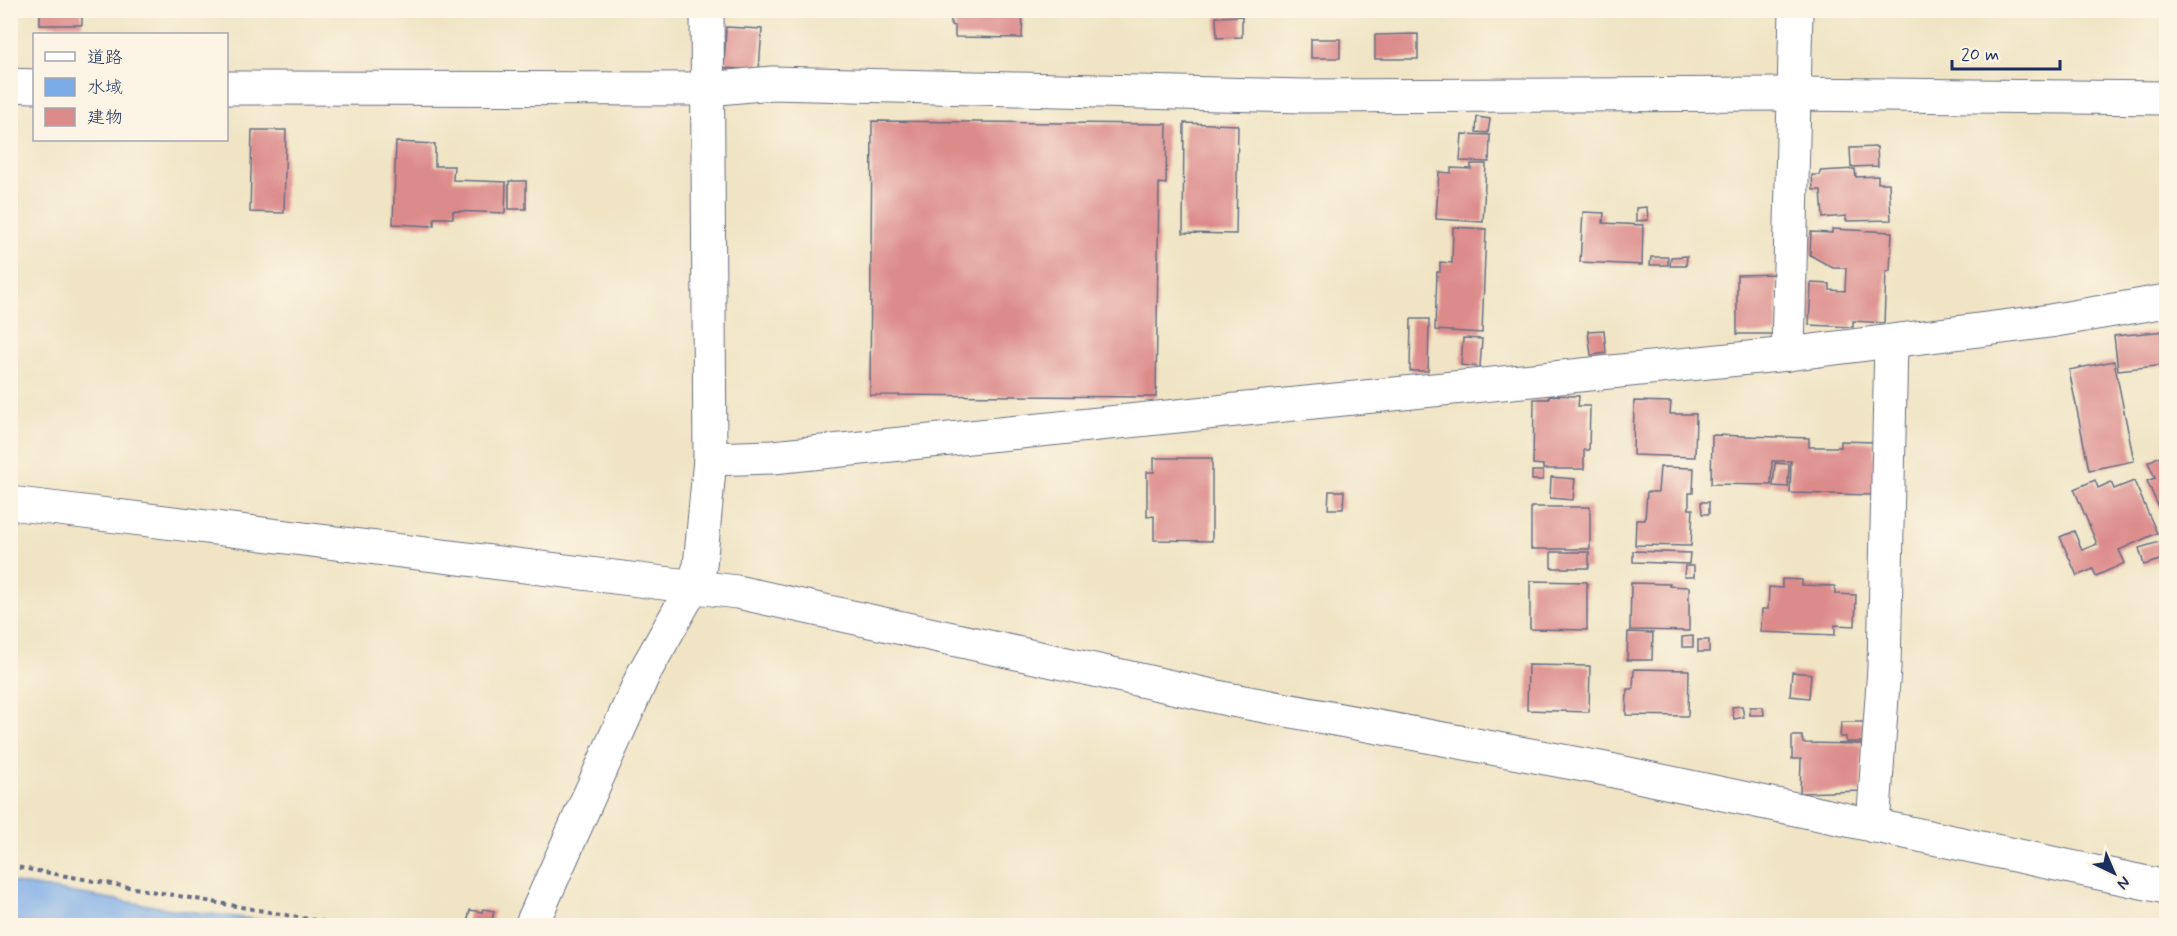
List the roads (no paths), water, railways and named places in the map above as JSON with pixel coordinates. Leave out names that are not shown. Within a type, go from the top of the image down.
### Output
[{"type":"street","points":[[531,926],[644,673],[692,588],[700,566],[710,459],[707,10]]},
{"type":"street","points":[[1788,354],[1796,10]]},
{"type":"street","points":[[228,88],[708,88],[772,83],[1303,96],[1795,94],[2166,98]]},
{"type":"street","points":[[10,85],[33,86]]},
{"type":"street","points":[[710,459],[773,457],[1788,354],[2050,321],[2166,301]]},
{"type":"street","points":[[1873,826],[1884,668],[1891,342]]},
{"type":"street","points":[[10,503],[737,592],[1215,696],[1600,768],[2166,887]]},
{"type":"water","points":[[10,882],[178,910],[302,925],[44,925],[11,920]]}]
